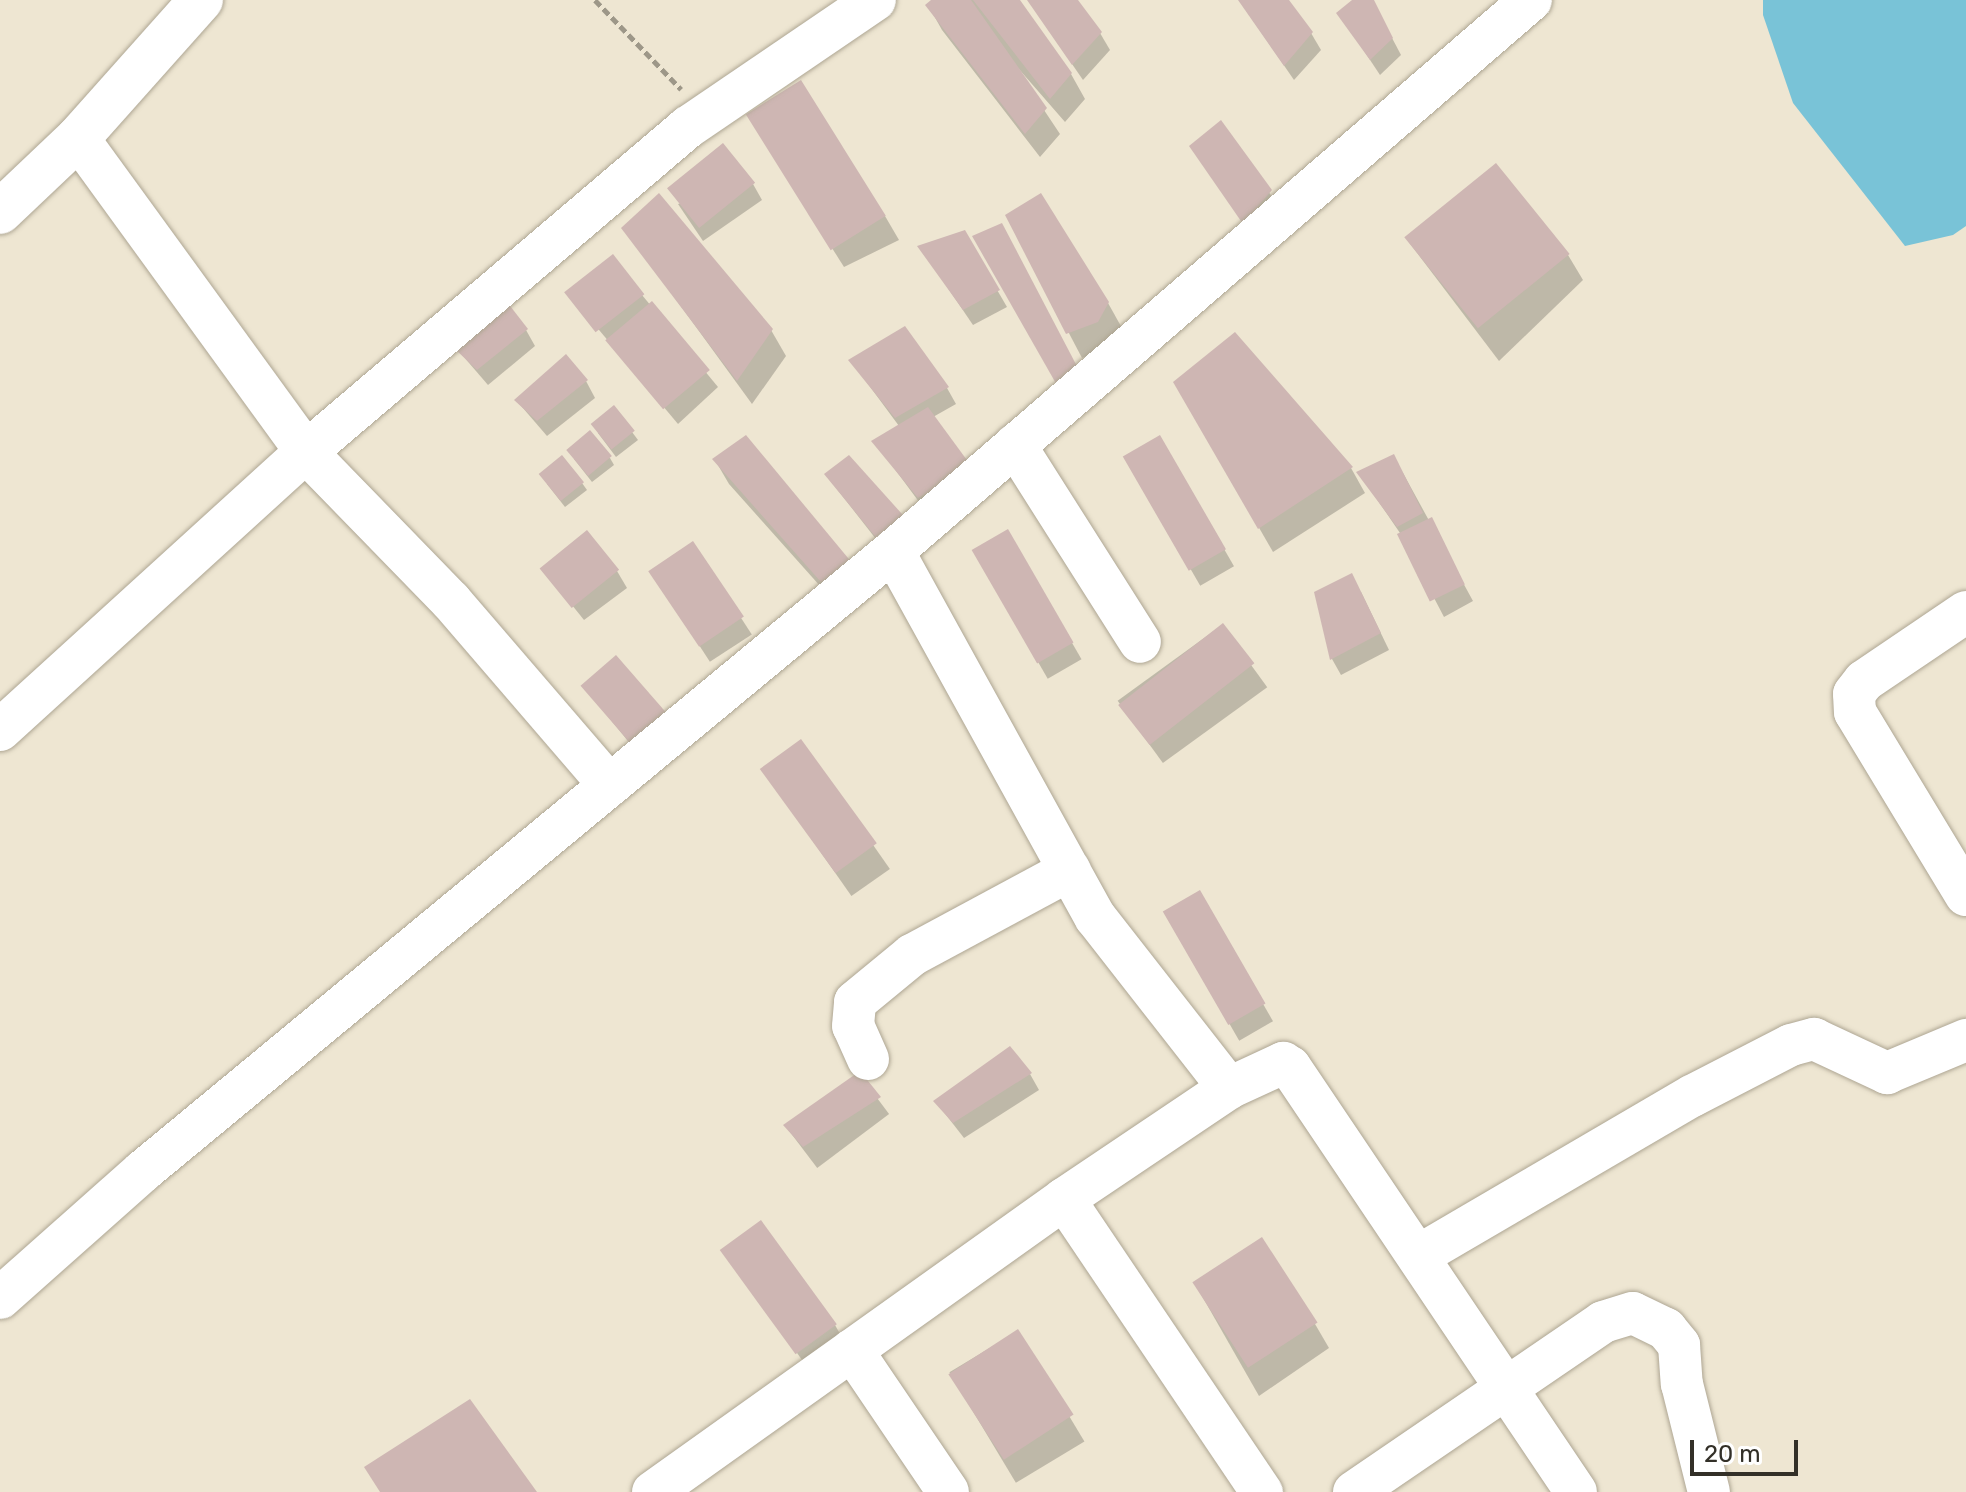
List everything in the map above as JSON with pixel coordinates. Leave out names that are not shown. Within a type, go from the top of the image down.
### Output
[{"type":"main road","points":[[3,202],[78,138],[201,0]]},
{"type":"street","points":[[0,730],[306,452],[707,115],[875,0]]},
{"type":"street","points":[[0,1298],[143,1171],[893,551],[1531,0]]},
{"type":"street","points":[[78,138],[306,452],[451,601],[609,785]]},
{"type":"street","points":[[1015,445],[1140,642]]},
{"type":"street","points":[[893,551],[1096,918],[1229,1088]]},
{"type":"street","points":[[1966,612],[1864,681],[1854,694],[1855,712],[1966,895]]},
{"type":"street","points":[[868,1059],[853,1026],[855,1002],[912,955],[1070,870]]},
{"type":"street","points":[[1418,1256],[1692,1096],[1791,1045],[1814,1039],[1887,1073],[1966,1040]]},
{"type":"street","points":[[653,1492],[1064,1199],[1229,1088],[1274,1064],[1290,1067],[1576,1492]]},
{"type":"street","points":[[1064,1199],[1262,1492]]},
{"type":"street","points":[[1354,1492],[1603,1322],[1633,1313],[1666,1329],[1679,1345],[1682,1384],[1709,1492]]},
{"type":"street","points":[[852,1350],[948,1492]]},
{"type":"path","points":[[595,0],[707,115]]},
{"type":"water","points":[[1763,0],[1966,0],[1966,226],[1953,235],[1905,246],[1793,103],[1763,15]]},
{"type":"building","points":[[931,0],[971,0],[1047,108],[1025,134],[925,5]]},
{"type":"building","points":[[973,0],[1020,0],[1072,73],[1050,99]]},
{"type":"building","points":[[1027,0],[1078,0],[1102,32],[1072,65]]},
{"type":"building","points":[[1238,0],[1289,0],[1313,32],[1284,66]]},
{"type":"building","points":[[1352,0],[1374,0],[1393,38],[1370,60],[1336,13]]},
{"type":"building","points":[[801,80],[886,216],[831,250],[746,114]]},
{"type":"building","points":[[1221,120],[1272,190],[1243,224],[1189,146]]},
{"type":"building","points":[[723,143],[755,183],[699,228],[667,188]]},
{"type":"building","points":[[1496,163],[1570,254],[1478,328],[1404,237]]},
{"type":"building","points":[[659,193],[773,329],[737,381],[621,228]]},
{"type":"building","points":[[1041,193],[1109,302],[1098,322],[1066,334],[1005,215]]},
{"type":"building","points":[[1002,223],[1080,372],[1058,387],[972,236]]},
{"type":"building","points":[[965,230],[1000,290],[963,310],[917,246]]},
{"type":"building","points":[[613,254],[644,294],[596,332],[564,292]]},
{"type":"building","points":[[652,301],[710,370],[663,409],[605,340]]},
{"type":"building","points":[[507,302],[528,329],[477,370],[455,349]]},
{"type":"building","points":[[905,326],[949,387],[895,418],[848,360]]},
{"type":"building","points":[[1235,332],[1353,467],[1258,529],[1173,382]]},
{"type":"building","points":[[566,354],[588,380],[537,421],[514,400]]},
{"type":"building","points":[[614,405],[635,431],[611,450],[591,424]]},
{"type":"building","points":[[928,407],[972,467],[918,498],[871,441]]},
{"type":"building","points":[[590,430],[612,456],[588,476],[566,450]]},
{"type":"building","points":[[746,435],[853,564],[821,582],[712,459]]},
{"type":"building","points":[[1160,435],[1226,549],[1189,571],[1123,456]]},
{"type":"building","points":[[1394,454],[1423,513],[1397,527],[1356,472]]},
{"type":"building","points":[[562,455],[584,482],[561,501],[539,474]]},
{"type":"building","points":[[849,455],[911,524],[879,541],[824,474]]},
{"type":"building","points":[[1432,517],[1465,584],[1430,602],[1397,534]]},
{"type":"building","points":[[1008,529],[1074,642],[1037,663],[972,550]]},
{"type":"building","points":[[587,530],[619,570],[572,608],[540,568]]},
{"type":"building","points":[[693,541],[744,616],[699,647],[648,571]]},
{"type":"building","points":[[1352,573],[1381,633],[1330,660],[1314,592]]},
{"type":"building","points":[[1223,623],[1254,663],[1150,745],[1118,705]]},
{"type":"building","points":[[616,655],[665,712],[630,742],[581,686]]},
{"type":"building","points":[[801,739],[877,843],[836,873],[760,769]]},
{"type":"building","points":[[1200,890],[1266,1003],[1228,1025],[1163,911]]},
{"type":"building","points":[[1010,1046],[1032,1073],[953,1123],[933,1101]]},
{"type":"building","points":[[860,1071],[881,1097],[803,1147],[783,1125]]},
{"type":"building","points":[[761,1220],[837,1324],[796,1354],[720,1250]]},
{"type":"building","points":[[1262,1237],[1318,1323],[1248,1368],[1192,1282]]},
{"type":"building","points":[[1018,1329],[1074,1415],[1004,1460],[948,1374]]},
{"type":"building","points":[[470,1399],[537,1492],[380,1492],[364,1467]]}]
